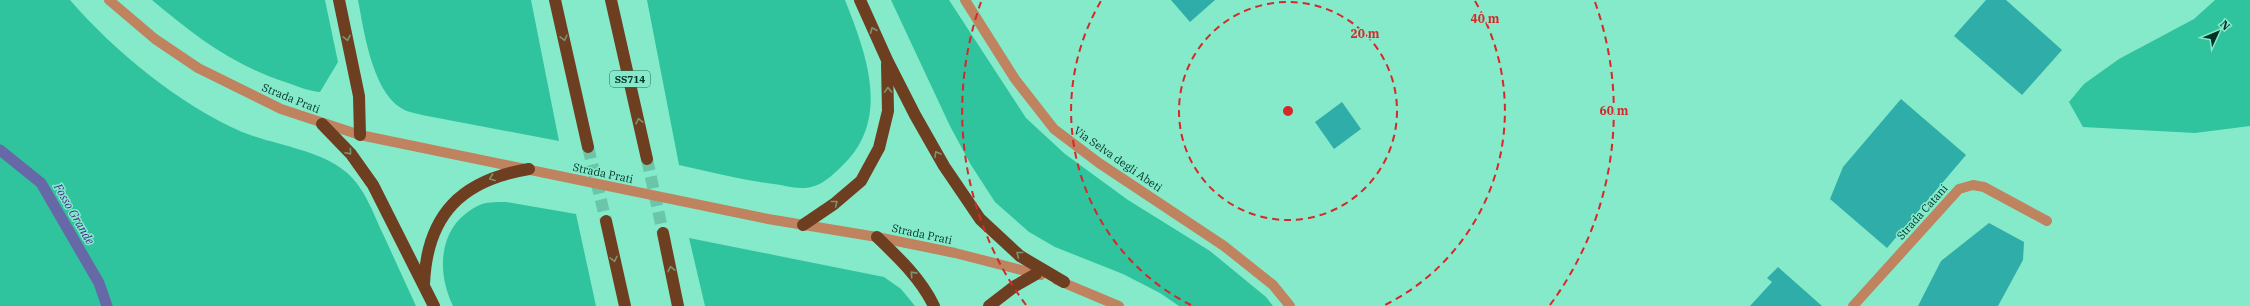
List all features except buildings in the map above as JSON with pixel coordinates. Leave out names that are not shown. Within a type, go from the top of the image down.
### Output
[{"type":"highway","points":[[339,0],[359,96],[360,135]]},
{"type":"highway","points":[[555,0],[588,146]]},
{"type":"highway","name":"SS714","points":[[611,0],[647,159]]},
{"type":"highway","points":[[860,0],[886,60],[944,166],[980,219],[1020,256],[1064,282]]},
{"type":"highway","points":[[803,225],[834,204],[861,181],[879,148],[888,111],[886,60]]},
{"type":"highway","points":[[322,124],[351,154],[373,185],[434,306]]},
{"type":"highway","points":[[424,284],[425,260],[432,236],[444,215],[461,196],[481,182],[505,173],[529,170]]},
{"type":"highway","points":[[606,221],[625,306]]},
{"type":"highway","points":[[663,233],[678,306]]},
{"type":"highway","points":[[877,237],[915,276],[927,292],[934,306]]},
{"type":"highway","points":[[989,306],[1015,286],[1036,274]]},
{"type":"street","name":"Strada Prati","points":[[109,0],[155,39],[198,68],[281,109],[322,124],[360,135],[768,219],[877,237],[955,253],[1064,282],[1120,306]]},
{"type":"street","name":"Via Selva degli Abeti","points":[[965,0],[1015,79],[1054,129],[1099,163],[1224,246],[1273,285],[1290,306]]},
{"type":"street","name":"Strada Catani","points":[[1853,306],[1959,189],[1973,185],[1984,187],[2048,221]]},
{"type":"green space","points":[[0,0],[70,0],[107,39],[149,75],[195,107],[242,132],[323,158],[346,172],[353,178],[368,201],[416,306],[0,306]]},
{"type":"green space","points":[[152,0],[325,0],[338,62],[320,92],[302,88],[247,67],[231,58],[199,37]]},
{"type":"green space","points":[[358,0],[531,0],[559,141],[422,115],[401,108],[391,99],[383,88],[376,74],[367,43]]},
{"type":"green space","points":[[647,0],[845,0],[861,43],[867,65],[870,87],[870,109],[866,130],[856,150],[827,180],[813,187],[807,188],[794,188],[726,176],[679,165]]},
{"type":"green space","points":[[891,0],[949,0],[1026,118],[1065,154],[1128,200],[1210,251],[1266,297],[1273,306],[1179,306],[1160,293],[1123,274],[1055,247],[1029,232],[995,202],[971,165],[950,126]]},
{"type":"green space","points":[[2215,0],[2250,0],[2250,126],[2195,133],[2083,127],[2069,102],[2084,84],[2119,59],[2194,19]]},
{"type":"green space","points":[[491,202],[506,202],[576,214],[596,306],[453,306],[447,292],[443,262],[449,234],[457,222],[468,212],[482,204]]},
{"type":"green space","points":[[689,238],[884,277],[901,289],[915,306],[705,306]]},
{"type":"waterway","name":"Fosso Grande","points":[[0,150],[41,183],[99,283],[107,306]]},
{"type":"tunnel","points":[[588,147],[606,221]]},
{"type":"tunnel","points":[[647,159],[663,233]]}]
